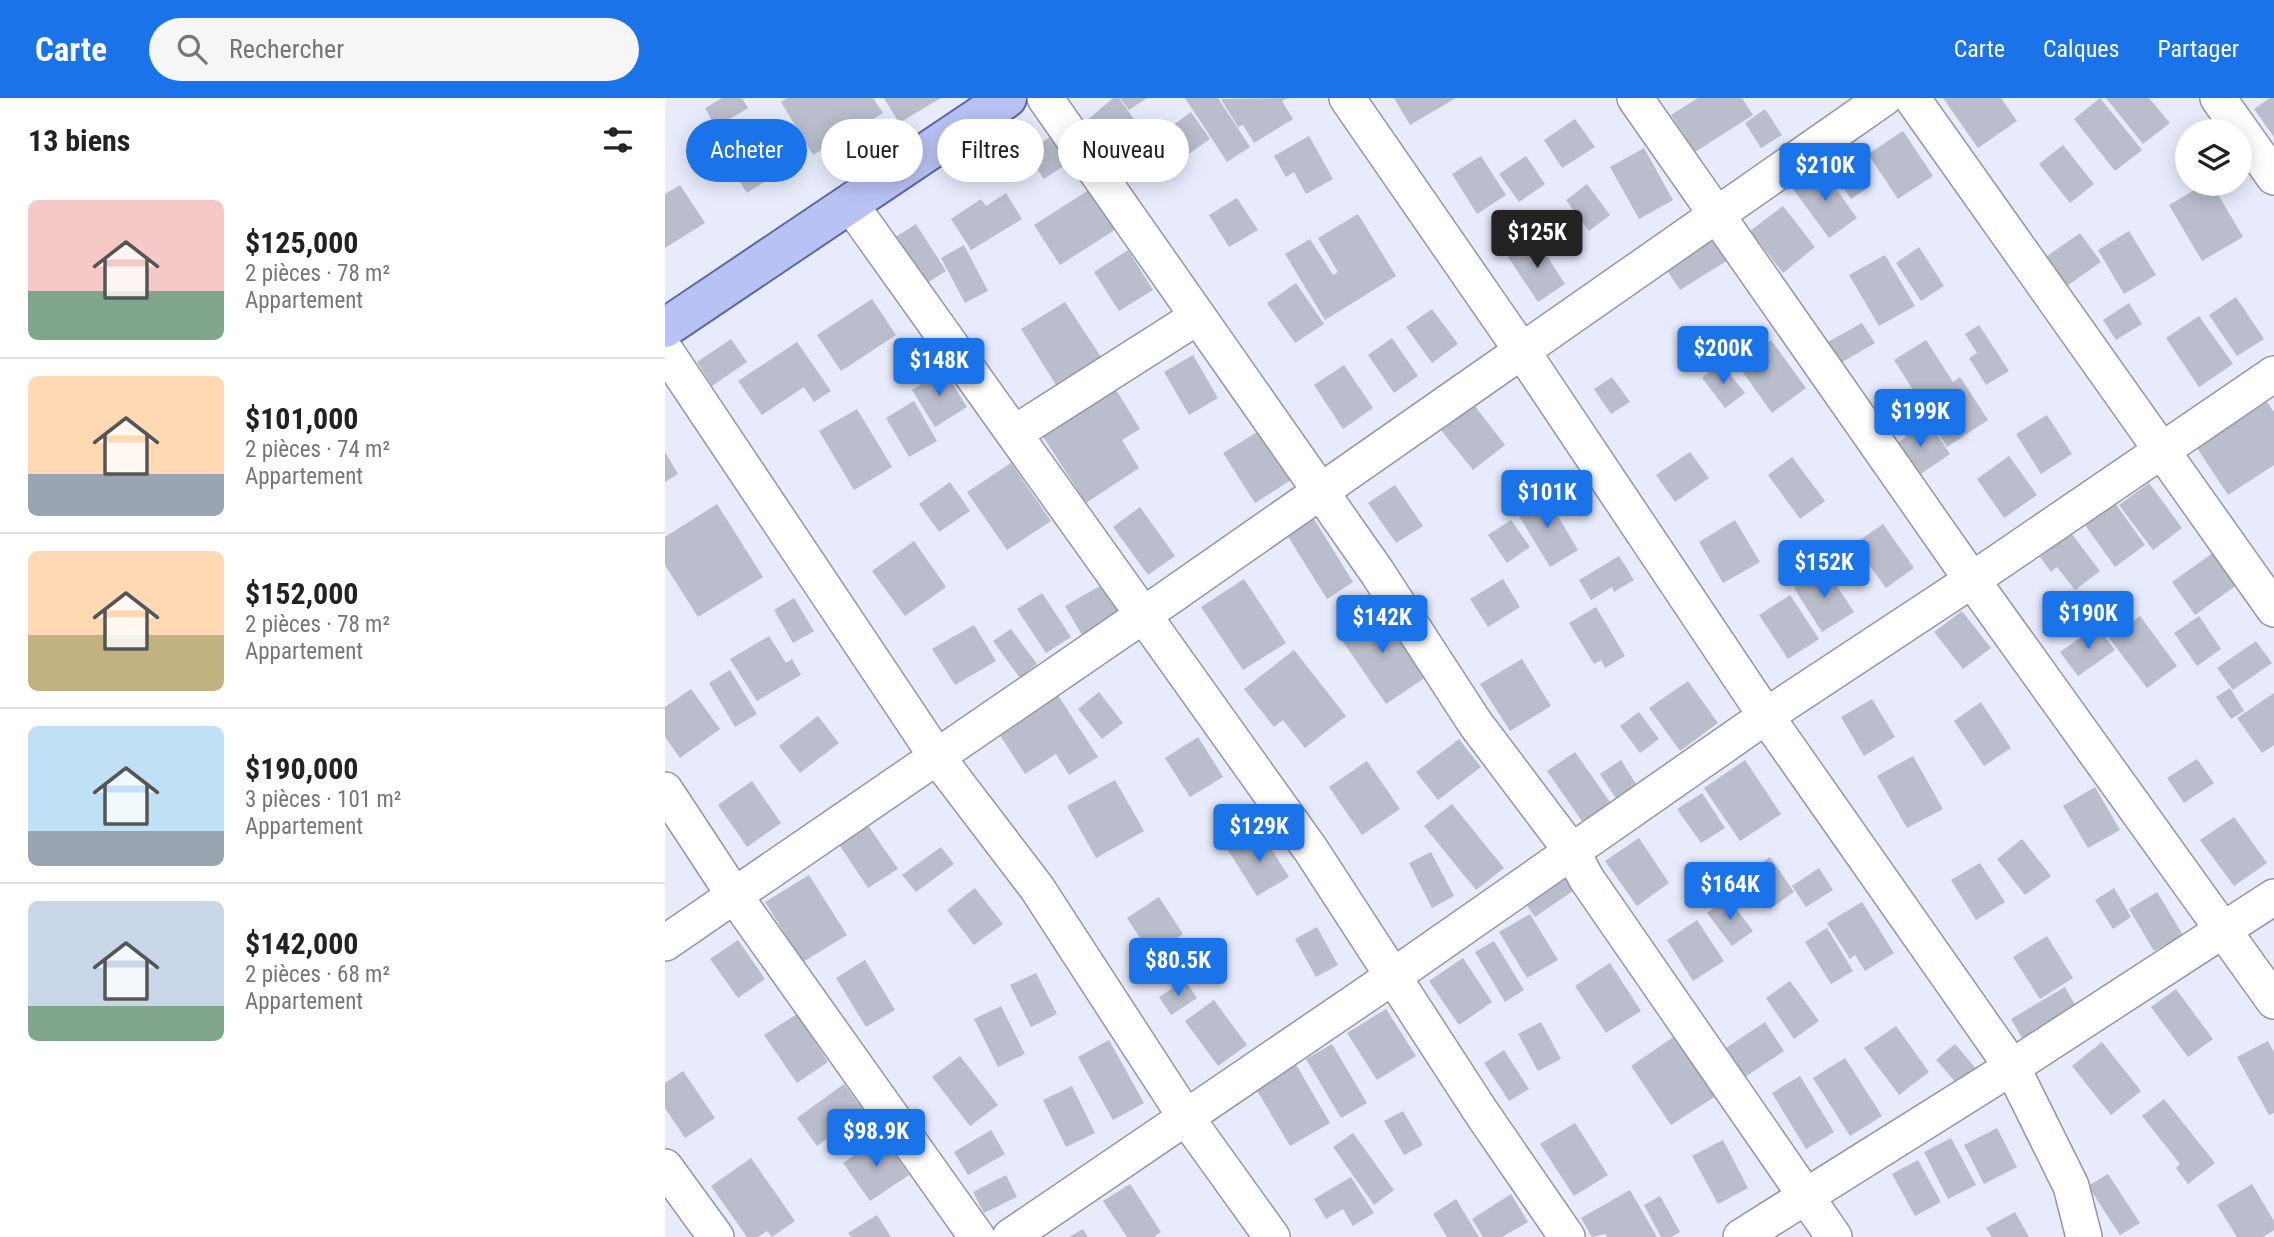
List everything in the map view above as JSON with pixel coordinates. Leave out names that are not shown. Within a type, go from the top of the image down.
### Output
[{"type":"main road","points":[[665,328],[1007,98]]},
{"type":"street","points":[[1045,98],[1321,490],[1475,723],[1573,853],[1586,878],[1834,1237]]},
{"type":"street","points":[[1347,98],[1522,351],[1766,716],[2012,1068],[2071,1186],[2084,1237]]},
{"type":"street","points":[[1635,98],[1972,580],[2274,1001]]},
{"type":"street","points":[[665,943],[1145,614],[1884,98]]},
{"type":"street","points":[[1912,98],[2274,609]]},
{"type":"street","points":[[2218,98],[2274,177]]},
{"type":"street","points":[[850,204],[1311,850],[1395,975],[1481,1112],[1567,1237]]},
{"type":"street","points":[[1015,433],[1197,317]]},
{"type":"street","points":[[665,350],[937,757],[1037,888],[1185,1116],[1272,1237]]},
{"type":"street","points":[[1010,1237],[1573,853],[1766,716],[1972,580],[2274,374]]},
{"type":"street","points":[[665,790],[734,895],[977,1237]]},
{"type":"street","points":[[1741,1237],[2012,1068],[2274,897]]},
{"type":"street","points":[[665,1167],[716,1237]]},
{"type":"building","points":[[722,98],[742,98],[748,108],[729,119],[711,119],[705,108]]},
{"type":"building","points":[[787,98],[873,98],[883,113],[873,119],[821,119],[821,150],[813,155],[807,145],[807,119],[791,119],[781,102]]},
{"type":"building","points":[[884,98],[941,98],[906,119],[897,119]]},
{"type":"building","points":[[1113,98],[1119,98],[1134,119],[1089,119]]},
{"type":"building","points":[[1120,98],[1147,98],[1129,110]]},
{"type":"building","points":[[1185,98],[1218,98],[1250,147],[1227,162]]},
{"type":"building","points":[[1288,98],[1282,101],[1293,119],[1254,143],[1243,125],[1238,127],[1221,99]]},
{"type":"building","points":[[1394,98],[1456,98],[1410,125]]},
{"type":"building","points":[[1698,98],[1742,98],[1753,115],[1695,152],[1671,115]]},
{"type":"building","points":[[1943,98],[2001,98],[2017,121],[1978,148]]},
{"type":"building","points":[[2100,98],[2142,150],[2115,171],[2074,119]]},
{"type":"building","points":[[2106,98],[2149,98],[2170,123],[2143,144]]},
{"type":"building","points":[[2274,98],[2274,137],[2254,109]]},
{"type":"building","points":[[1765,109],[1782,135],[1761,148],[1745,123]]},
{"type":"building","points":[[1191,112],[1210,139],[1189,154],[1189,119],[1181,119]]},
{"type":"building","points":[[1575,119],[1595,147],[1562,168],[1544,140]]},
{"type":"building","points":[[1903,131],[1933,176],[1898,199],[1868,154]]},
{"type":"building","points":[[1058,132],[1058,170],[1044,179],[1044,141]]},
{"type":"building","points":[[1309,136],[1333,179],[1306,194],[1294,172],[1286,177],[1274,156]]},
{"type":"building","points":[[2063,145],[2094,184],[2070,203],[2039,164]]},
{"type":"building","points":[[1644,148],[1673,200],[1639,219],[1610,167]]},
{"type":"building","points":[[1846,148],[1871,185],[1851,199],[1826,162]]},
{"type":"building","points":[[1481,156],[1506,195],[1477,214],[1452,174]]},
{"type":"building","points":[[1526,156],[1545,184],[1519,202],[1499,174]]},
{"type":"building","points":[[1821,168],[1857,218],[1829,238],[1793,189]]},
{"type":"building","points":[[740,182],[764,182],[747,193]]},
{"type":"building","points":[[1587,184],[1610,215],[1589,231],[1566,200]]},
{"type":"building","points":[[680,185],[705,223],[665,248],[665,194]]},
{"type":"building","points":[[1095,186],[1121,226],[1060,265],[1034,225]]},
{"type":"building","points":[[1006,193],[1022,219],[971,250],[951,219],[981,199],[986,206]]},
{"type":"building","points":[[2184,196],[2219,196],[2243,237],[2202,261],[2169,205]]},
{"type":"building","points":[[1237,198],[1258,230],[1229,247],[1209,215]]},
{"type":"building","points":[[1783,206],[1815,247],[1783,273],[1750,231]]},
{"type":"building","points":[[1358,214],[1396,276],[1325,320],[1285,254],[1310,239],[1333,275],[1338,272],[1318,238]]},
{"type":"building","points":[[916,224],[946,271],[916,290],[886,243]]},
{"type":"building","points":[[2129,231],[2156,275],[2124,294],[2098,250]]},
{"type":"building","points":[[1711,233],[1728,260],[1680,290],[1663,264]]},
{"type":"building","points":[[2080,233],[2101,262],[2064,288],[2043,259]]},
{"type":"building","points":[[1536,239],[1565,284],[1538,302],[1508,257]]},
{"type":"building","points":[[964,245],[988,291],[965,303],[941,258]]},
{"type":"building","points":[[1919,247],[1944,286],[1921,301],[1896,263]]},
{"type":"building","points":[[1128,250],[1153,290],[1119,311],[1094,272]]},
{"type":"building","points":[[1885,255],[1915,306],[1879,326],[1849,275]]},
{"type":"building","points":[[1296,283],[1324,324],[1295,343],[1267,303]]},
{"type":"building","points":[[2236,297],[2264,339],[2237,356],[2209,315]]},
{"type":"building","points":[[872,299],[896,335],[841,371],[817,335]]},
{"type":"building","points":[[1065,302],[1101,357],[1056,385],[1021,329]]},
{"type":"building","points":[[2129,303],[2142,324],[2116,340],[2103,320]]},
{"type":"building","points":[[1432,309],[1458,344],[1432,363],[1406,327]]},
{"type":"building","points":[[2199,316],[2233,364],[2199,387],[2166,338]]},
{"type":"building","points":[[1862,323],[1875,343],[1839,364],[1826,343]]},
{"type":"building","points":[[1979,325],[2009,371],[1986,385],[1969,358],[1977,353],[1965,334]]},
{"type":"building","points":[[1392,338],[1418,376],[1394,393],[1368,355]]},
{"type":"building","points":[[731,339],[747,362],[712,386],[697,362]]},
{"type":"building","points":[[1771,340],[1806,388],[1772,413],[1737,364]]},
{"type":"building","points":[[1926,340],[1953,382],[1960,377],[1988,420],[1947,447],[1932,424],[1918,433],[1905,413],[1941,389],[1920,401],[1894,360]]},
{"type":"building","points":[[797,342],[831,391],[814,402],[804,387],[762,415],[738,381]]},
{"type":"building","points":[[1193,355],[1218,398],[1189,415],[1164,372]]},
{"type":"building","points":[[1721,363],[1745,393],[1725,408],[1702,378]]},
{"type":"building","points":[[1344,365],[1373,408],[1343,429],[1314,385]]},
{"type":"building","points":[[944,370],[967,407],[935,427],[912,390]]},
{"type":"building","points":[[1612,377],[1630,402],[1611,414],[1594,389]]},
{"type":"building","points":[[1115,388],[1140,429],[1122,440],[1139,468],[1086,503],[1042,435]]},
{"type":"building","points":[[914,401],[937,441],[909,457],[886,418]]},
{"type":"building","points":[[2267,402],[2274,412],[2274,465],[2228,495],[2197,448]]},
{"type":"building","points":[[1474,405],[1505,445],[1473,470],[1441,430]]},
{"type":"building","points":[[857,409],[892,467],[854,490],[819,431]]},
{"type":"building","points":[[2047,415],[2072,454],[2041,474],[2016,434]]},
{"type":"building","points":[[1907,420],[1918,436],[1932,427],[1950,454],[1915,478],[1893,446],[1906,437],[1898,425]]},
{"type":"building","points":[[1264,428],[1296,477],[1255,503],[1223,453]]},
{"type":"building","points":[[665,452],[678,474],[665,482]]},
{"type":"building","points":[[1690,452],[1709,478],[1675,502],[1656,475]]},
{"type":"building","points":[[2009,456],[2037,495],[2004,518],[1977,479]]},
{"type":"building","points":[[1792,457],[1825,501],[1800,519],[1768,475]]},
{"type":"building","points":[[1011,463],[1051,521],[1007,550],[967,492]]},
{"type":"building","points":[[950,482],[970,511],[939,532],[919,504]]},
{"type":"building","points":[[2149,483],[2182,528],[2153,550],[2119,505]]},
{"type":"building","points":[[1395,485],[1423,526],[1396,543],[1368,503]]},
{"type":"building","points":[[1544,493],[1578,550],[1550,567],[1516,511]]},
{"type":"building","points":[[2115,503],[2145,545],[2115,567],[2085,525]]},
{"type":"building","points":[[717,504],[763,577],[698,617],[665,565],[665,537]]},
{"type":"building","points":[[1140,507],[1175,556],[1148,575],[1113,527]]},
{"type":"building","points":[[1314,519],[1353,582],[1327,599],[1287,535]]},
{"type":"building","points":[[1511,520],[1530,547],[1507,563],[1488,535]]},
{"type":"building","points":[[1735,520],[1760,562],[1723,583],[1699,542]]},
{"type":"building","points":[[1883,524],[1914,568],[1886,588],[1854,544]]},
{"type":"building","points":[[2071,533],[2100,571],[2075,590],[2057,567],[2051,572],[2040,557]]},
{"type":"building","points":[[914,541],[946,587],[905,616],[872,571]]},
{"type":"building","points":[[2217,550],[2241,582],[2195,615],[2172,582]]},
{"type":"building","points":[[1619,556],[1634,580],[1614,592],[1612,587],[1591,600],[1579,580]]},
{"type":"building","points":[[1825,568],[1854,612],[1822,632],[1794,588]]},
{"type":"building","points":[[1244,579],[1286,643],[1243,670],[1201,607]]},
{"type":"building","points":[[1503,579],[1520,607],[1488,627],[1470,599]]},
{"type":"building","points":[[1107,582],[1124,612],[1082,635],[1065,606]]},
{"type":"building","points":[[1042,593],[1071,637],[1046,653],[1017,609]]},
{"type":"building","points":[[1790,595],[1819,639],[1788,659],[1759,615]]},
{"type":"building","points":[[794,598],[814,631],[793,643],[774,610]]},
{"type":"building","points":[[1378,605],[1426,677],[1386,704],[1337,633]]},
{"type":"building","points":[[1596,607],[1625,656],[1605,668],[1601,660],[1594,664],[1569,623]]},
{"type":"building","points":[[1962,611],[1991,648],[1963,669],[1934,632]]},
{"type":"building","points":[[2140,616],[2177,666],[2147,688],[2109,638]]},
{"type":"building","points":[[2199,616],[2221,649],[2197,666],[2174,633]]},
{"type":"building","points":[[974,625],[996,661],[955,685],[932,649]]},
{"type":"building","points":[[2097,626],[2115,650],[2078,676],[2060,652]]},
{"type":"building","points":[[1011,629],[1037,664],[1020,678],[993,641]]},
{"type":"building","points":[[769,636],[786,663],[792,659],[801,675],[757,701],[730,659]]},
{"type":"building","points":[[2256,641],[2272,663],[2233,690],[2217,668]]},
{"type":"building","points":[[1294,650],[1346,716],[1305,748],[1283,720],[1274,727],[1244,689]]},
{"type":"building","points":[[1522,659],[1551,706],[1510,731],[1480,684]]},
{"type":"building","points":[[730,670],[757,714],[735,727],[709,683]]},
{"type":"building","points":[[1688,681],[1718,723],[1680,751],[1649,708]]},
{"type":"building","points":[[2230,688],[2244,711],[2231,719],[2216,697]]},
{"type":"building","points":[[691,689],[720,729],[680,758],[665,737],[665,707]]},
{"type":"building","points":[[1054,689],[1098,757],[1069,775],[1056,754],[1025,774],[994,726]]},
{"type":"building","points":[[1099,692],[1123,723],[1102,739],[1078,709]]},
{"type":"building","points":[[2274,693],[2274,745],[2262,753],[2237,718]]},
{"type":"building","points":[[1872,699],[1895,737],[1864,756],[1841,717]]},
{"type":"building","points":[[1981,702],[2011,748],[1984,766],[1954,721]]},
{"type":"building","points":[[1639,712],[1659,739],[1640,753],[1620,726]]},
{"type":"building","points":[[818,716],[839,743],[800,773],[779,746]]},
{"type":"building","points":[[1198,737],[1223,777],[1190,797],[1165,758]]},
{"type":"building","points":[[1459,739],[1481,767],[1438,800],[1416,772]]},
{"type":"building","points":[[1575,752],[1612,805],[1584,824],[1547,771]]},
{"type":"building","points":[[1913,756],[1943,809],[1907,828],[1877,776]]},
{"type":"building","points":[[2197,759],[2214,783],[2184,803],[2167,778]]},
{"type":"building","points":[[1621,760],[1638,787],[1617,800],[1600,774]]},
{"type":"building","points":[[1745,760],[1781,814],[1740,841],[1704,788]]},
{"type":"building","points":[[1367,761],[1400,809],[1362,835],[1329,787]]},
{"type":"building","points":[[1115,780],[1144,831],[1096,858],[1067,806]]},
{"type":"building","points":[[752,781],[781,823],[747,847],[718,805]]},
{"type":"building","points":[[2095,787],[2120,830],[2088,848],[2063,806]]},
{"type":"building","points":[[1702,793],[1725,828],[1701,843],[1677,809]]},
{"type":"building","points":[[1452,804],[1504,868],[1476,890],[1424,826]]},
{"type":"building","points":[[2234,817],[2267,863],[2234,886],[2200,840]]},
{"type":"building","points":[[867,824],[898,869],[868,888],[838,843]]},
{"type":"building","points":[[1260,831],[1289,877],[1257,896],[1228,850]]},
{"type":"building","points":[[1639,838],[1669,883],[1637,906],[1605,861]]},
{"type":"building","points":[[2022,839],[2051,876],[2025,895],[1997,859]]},
{"type":"building","points":[[941,847],[954,864],[916,892],[902,875]]},
{"type":"building","points":[[1431,852],[1454,896],[1432,908],[1409,863]]},
{"type":"building","points":[[1770,857],[1794,892],[1770,909],[1746,873]]},
{"type":"building","points":[[1980,863],[2005,902],[1976,920],[1951,880]]},
{"type":"building","points":[[1819,868],[1833,890],[1806,907],[1792,886]]},
{"type":"building","points":[[1567,869],[1580,886],[1535,917],[1523,900]]},
{"type":"building","points":[[809,875],[847,935],[803,962],[765,902]]},
{"type":"building","points":[[975,888],[1003,924],[974,945],[947,910]]},
{"type":"building","points":[[2114,888],[2131,917],[2113,929],[2095,900]]},
{"type":"building","points":[[2157,892],[2183,935],[2154,951],[2129,909]]},
{"type":"building","points":[[1159,897],[1183,934],[1151,955],[1127,918]]},
{"type":"building","points":[[1728,898],[1753,931],[1732,946],[1707,913]]},
{"type":"building","points":[[1862,902],[1894,953],[1865,971],[1855,955],[1850,959],[1827,923]]},
{"type":"building","points":[[1530,914],[1558,960],[1527,978],[1499,932]]},
{"type":"building","points":[[1697,920],[1724,961],[1693,981],[1667,940]]},
{"type":"building","points":[[1317,927],[1338,965],[1316,977],[1295,939]]},
{"type":"building","points":[[1827,928],[1853,971],[1831,984],[1805,942]]},
{"type":"building","points":[[2047,936],[2073,978],[2040,999],[2013,957]]},
{"type":"building","points":[[738,940],[765,979],[738,998],[710,959]]},
{"type":"building","points":[[1494,941],[1524,990],[1505,1002],[1475,952]]},
{"type":"building","points":[[1463,958],[1492,1002],[1459,1025],[1429,981]]},
{"type":"building","points":[[865,960],[895,1010],[866,1027],[836,978]]},
{"type":"building","points":[[1610,963],[1641,1011],[1606,1033],[1575,986]]},
{"type":"building","points":[[1036,973],[1057,1014],[1031,1027],[1010,985]]},
{"type":"building","points":[[1185,980],[1197,998],[1171,1015],[1159,997]]},
{"type":"building","points":[[1790,981],[1819,1021],[1794,1039],[1766,998]]},
{"type":"building","points":[[2065,987],[2080,1014],[2026,1045],[2011,1019]]},
{"type":"building","points":[[2176,989],[2213,1039],[2188,1057],[2151,1007]]},
{"type":"building","points":[[1214,1000],[1247,1045],[1218,1066],[1185,1021]]},
{"type":"building","points":[[1001,1006],[1025,1054],[998,1067],[974,1019]]},
{"type":"building","points":[[1386,1009],[1416,1056],[1377,1080],[1347,1033]]},
{"type":"building","points":[[797,1014],[828,1062],[797,1083],[764,1035]]},
{"type":"building","points":[[1541,1022],[1561,1059],[1538,1071],[1518,1034]]},
{"type":"building","points":[[1765,1022],[1784,1051],[1745,1077],[1726,1048]]},
{"type":"building","points":[[1896,1026],[1929,1072],[1899,1095],[1864,1048]]},
{"type":"building","points":[[1675,1036],[1716,1096],[1671,1125],[1631,1066]]},
{"type":"building","points":[[1109,1040],[1144,1103],[1113,1120],[1078,1057]]},
{"type":"building","points":[[2268,1041],[2274,1052],[2274,1113],[2269,1115],[2237,1057]]},
{"type":"building","points":[[2102,1042],[2141,1091],[2111,1115],[2072,1066]]},
{"type":"building","points":[[1332,1044],[1367,1103],[1341,1118],[1306,1059]]},
{"type":"building","points":[[1955,1044],[1978,1071],[1960,1087],[1936,1060]]},
{"type":"building","points":[[1504,1050],[1529,1089],[1509,1101],[1484,1063]]},
{"type":"building","points":[[960,1056],[998,1105],[970,1126],[932,1077]]},
{"type":"building","points":[[1845,1058],[1882,1116],[1850,1136],[1813,1078]]},
{"type":"building","points":[[1294,1061],[1330,1123],[1290,1146],[1253,1084]]},
{"type":"building","points":[[683,1071],[715,1118],[685,1138],[665,1108],[665,1083]]},
{"type":"building","points":[[1800,1076],[1834,1132],[1806,1149],[1772,1093]]},
{"type":"building","points":[[844,1084],[864,1111],[817,1146],[797,1118]]},
{"type":"building","points":[[1072,1086],[1095,1133],[1066,1147],[1043,1100]]},
{"type":"building","points":[[2164,1099],[2215,1163],[2188,1184],[2176,1168],[2180,1164],[2142,1116]]},
{"type":"building","points":[[1403,1111],[1423,1145],[1404,1155],[1384,1121]]},
{"type":"building","points":[[1575,1123],[1608,1175],[1574,1196],[1540,1144]]},
{"type":"building","points":[[1997,1128],[2017,1167],[1984,1184],[1964,1145]]},
{"type":"building","points":[[991,1130],[1005,1154],[968,1175],[954,1152]]},
{"type":"building","points":[[1353,1133],[1394,1190],[1374,1205],[1333,1147]]},
{"type":"building","points":[[882,1136],[909,1175],[870,1201],[843,1163]]},
{"type":"building","points":[[1951,1138],[1976,1185],[1948,1199],[1924,1152]]},
{"type":"building","points":[[1723,1140],[1748,1188],[1718,1204],[1692,1156]]},
{"type":"building","points":[[751,1158],[795,1221],[772,1237],[767,1231],[758,1237],[747,1237],[711,1186]]},
{"type":"building","points":[[1918,1160],[1941,1202],[1915,1216],[1892,1174]]},
{"type":"building","points":[[2108,1174],[2140,1223],[2120,1235],[2088,1186]]},
{"type":"building","points":[[1006,1175],[1017,1197],[984,1213],[973,1192]]},
{"type":"building","points":[[1351,1177],[1374,1213],[1353,1226],[1343,1209],[1326,1219],[1314,1199]]},
{"type":"building","points":[[1130,1184],[1161,1232],[1154,1237],[1127,1237],[1103,1201]]},
{"type":"building","points":[[2252,1184],[2274,1221],[2274,1230],[2263,1237],[2237,1237],[2217,1205]]},
{"type":"building","points":[[1630,1190],[1657,1237],[1607,1237],[1605,1234],[1592,1237],[1581,1218]]},
{"type":"building","points":[[1511,1194],[1528,1222],[1502,1237],[1483,1237],[1472,1219]]},
{"type":"building","points":[[1660,1196],[1680,1232],[1671,1237],[1661,1237],[1644,1205]]},
{"type":"building","points":[[1456,1199],[1479,1237],[1447,1237],[1433,1214]]},
{"type":"building","points":[[2015,1212],[2029,1237],[1992,1237],[1986,1228]]},
{"type":"building","points":[[877,1215],[891,1237],[851,1237],[848,1233]]},
{"type":"building","points":[[1083,1229],[1088,1237],[1069,1237]]}]
